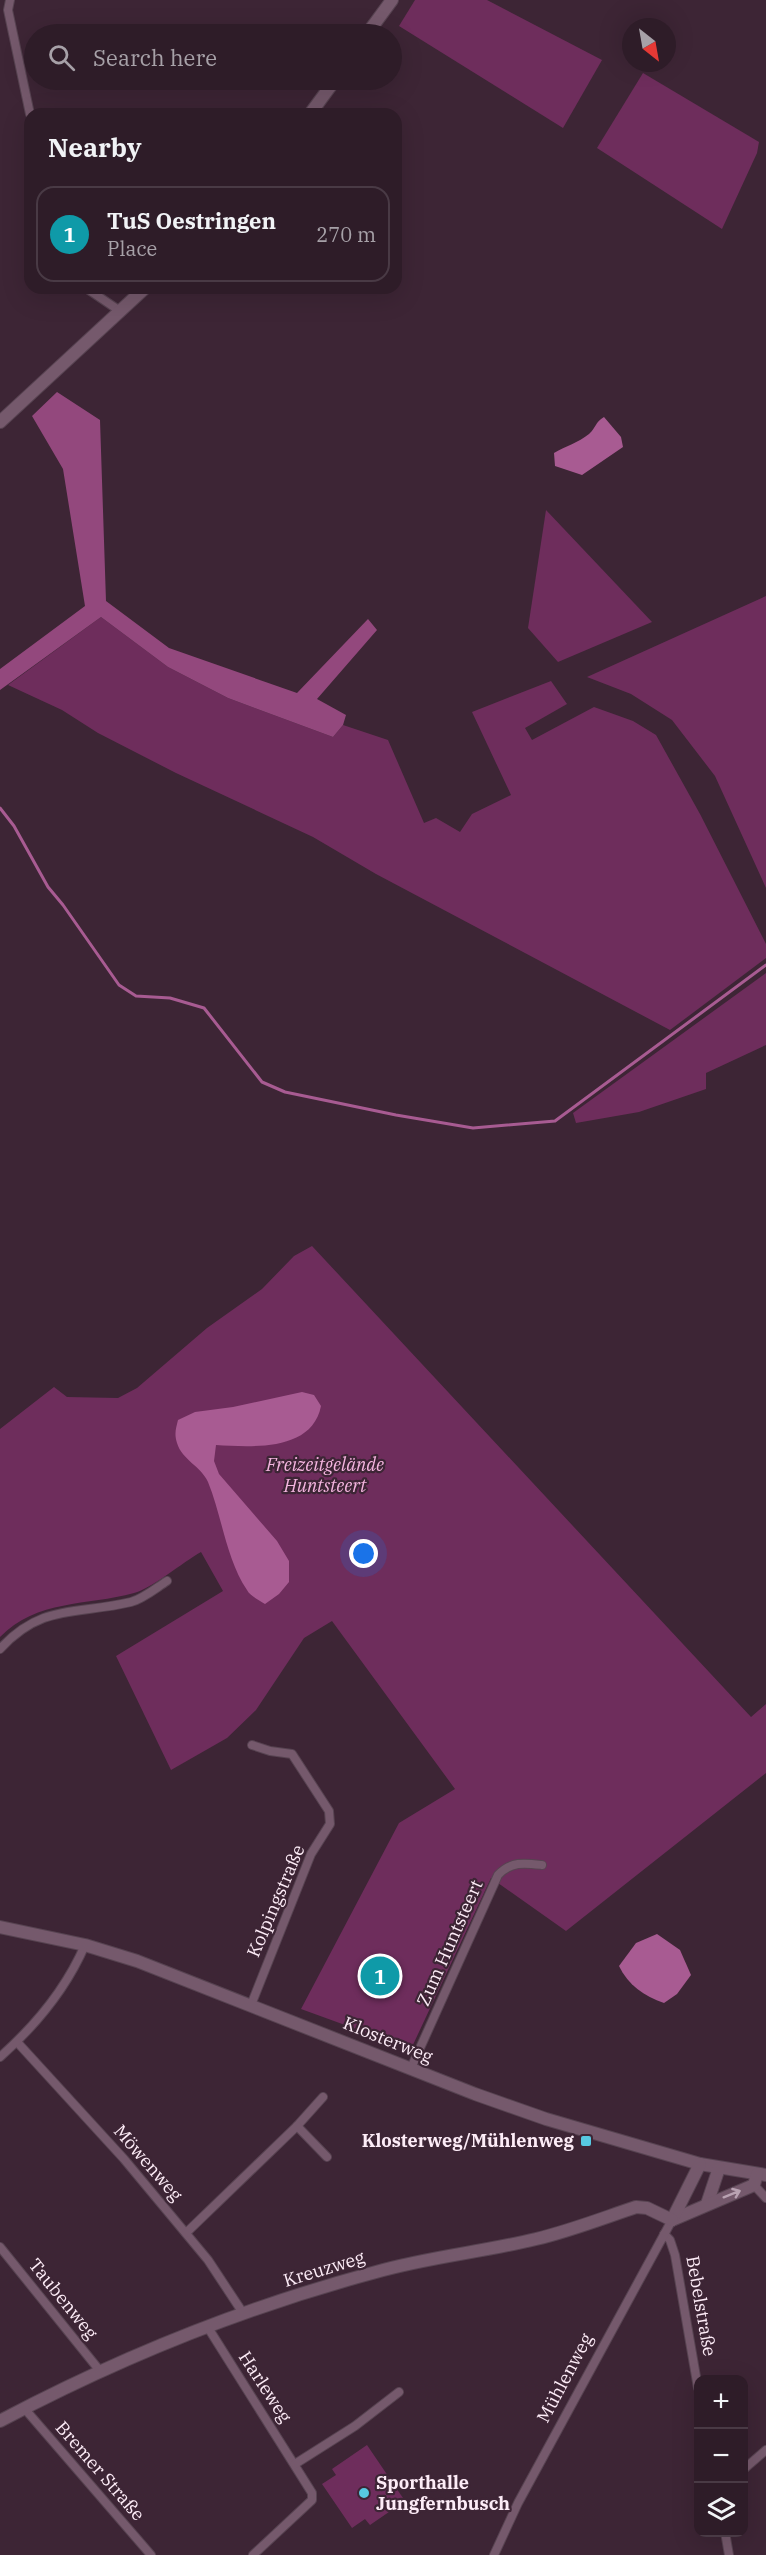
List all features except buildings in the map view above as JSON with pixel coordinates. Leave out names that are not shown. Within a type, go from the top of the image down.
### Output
[{"type":"street","points":[[10,0],[4,9],[24,90]]},
{"type":"street","points":[[374,24],[392,0]]},
{"type":"street","points":[[24,90],[29,108]]},
{"type":"street","points":[[314,108],[328,90]]},
{"type":"street","points":[[95,294],[120,311]]},
{"type":"street","points":[[0,422],[139,294]]},
{"type":"street","points":[[0,1649],[15,1633],[57,1612],[134,1601],[167,1581]]},
{"type":"street","name":"Kolpingstraße","points":[[251,2005],[311,1854],[330,1824],[329,1811],[292,1754],[270,1751],[252,1745]]},
{"type":"street","name":"Zum Huntsteert","points":[[411,2068],[498,1875],[505,1868],[520,1862],[542,1865]]},
{"type":"street","name":"Klosterweg","points":[[0,1927],[85,1945],[138,1961],[475,2094],[546,2119],[700,2164],[759,2178]]},
{"type":"street","points":[[0,2057],[17,2042],[72,1974],[85,1945]]},
{"type":"street","name":"Möwenweg","points":[[17,2042],[124,2159],[186,2233],[208,2260],[243,2313]]},
{"type":"street","points":[[186,2233],[297,2126],[323,2097]]},
{"type":"street","points":[[297,2126],[327,2157]]},
{"type":"street","name":"Mühlenweg","points":[[494,2555],[523,2494],[700,2164]]},
{"type":"street","points":[[707,2204],[719,2168]]},
{"type":"street","points":[[672,2220],[759,2178],[766,2198]]},
{"type":"street","name":"Kreuzweg","points":[[0,2421],[100,2371],[207,2326],[378,2271],[537,2239],[636,2207],[647,2208],[672,2220]]},
{"type":"street","name":"Bebelstraße","points":[[664,2234],[670,2240],[675,2254],[697,2375]]},
{"type":"street","name":"Taubenweg","points":[[0,2247],[100,2371]]},
{"type":"street","name":"Harleweg","points":[[207,2326],[312,2493],[312,2500],[253,2555]]},
{"type":"street","points":[[295,2464],[355,2426],[399,2392]]},
{"type":"street","name":"Bremer Straße","points":[[24,2408],[151,2555]]},
{"type":"street","points":[[748,2466],[766,2450]]},
{"type":"street","points":[[725,2537],[729,2555]]},
{"type":"green space","points":[[415,0],[487,0],[602,60],[563,128],[402,28],[400,24]]},
{"type":"green space","points":[[643,73],[759,142],[757,153],[722,229],[597,148]]},
{"type":"green space","points":[[546,510],[652,622],[558,662],[528,628]]},
{"type":"green space","points":[[766,596],[766,888],[715,776],[672,720],[631,694],[587,677]]},
{"type":"green space","points":[[101,617],[168,667],[228,698],[333,737],[343,725],[388,740],[424,823],[436,818],[460,832],[472,814],[511,795],[472,712],[551,681],[567,704],[525,728],[532,740],[594,707],[633,721],[656,735],[700,814],[766,944],[766,958],[670,1030],[376,874],[313,837],[176,773],[98,733],[62,710],[8,685]]},
{"type":"green space","points":[[766,973],[766,1045],[706,1073],[706,1089],[639,1112],[576,1123],[573,1113]]},
{"type":"green space","name":"Freizeitgelände Huntsteert","points":[[312,1246],[751,1717],[766,1704],[766,1773],[566,1931],[491,1878],[411,2049],[301,2009],[399,1823],[455,1789],[332,1621],[304,1638],[256,1710],[227,1738],[171,1770],[116,1656],[223,1591],[201,1552],[158,1581],[134,1593],[46,1610],[14,1625],[0,1637],[0,1429],[54,1387],[67,1397],[118,1398],[137,1388],[207,1328],[262,1289],[294,1256]]},
{"type":"green space","name":"Sporthalle Jungfernbusch","points":[[367,2445],[405,2501],[370,2525],[365,2519],[352,2528],[322,2484],[336,2475],[332,2469]]},
{"type":"shaded area","points":[[57,392],[100,420],[106,601],[169,648],[297,693],[368,619],[377,630],[317,699],[346,715],[343,725],[333,737],[228,698],[168,667],[101,617],[0,690],[0,669],[85,606],[63,469],[32,416]]},
{"type":"shaded area","points":[[604,417],[621,437],[623,447],[582,475],[555,466],[554,453],[585,437]]},
{"type":"shaded area","points":[[302,1392],[314,1395],[321,1406],[315,1421],[306,1432],[278,1444],[216,1445],[214,1461],[219,1474],[277,1541],[289,1561],[289,1582],[279,1594],[265,1604],[250,1594],[240,1578],[229,1551],[208,1482],[179,1449],[175,1434],[176,1428],[178,1420],[195,1412],[233,1407]]},
{"type":"shaded area","points":[[657,1934],[680,1950],[691,1975],[677,1994],[664,2003],[637,1989],[619,1966],[636,1943]]},
{"type":"waterway","points":[[0,808],[14,826],[48,887],[119,985],[136,996],[170,998],[204,1008],[262,1082],[285,1092],[396,1115],[473,1128],[555,1121],[766,965]]},
{"type":"place","name":"TuS Oestringen","points":[[380,1976]]},
{"type":"place","name":"Klosterweg/Mühlenweg","points":[[586,2141]]},
{"type":"place","name":"Sporthalle Jungfernbusch","points":[[364,2493]]}]
